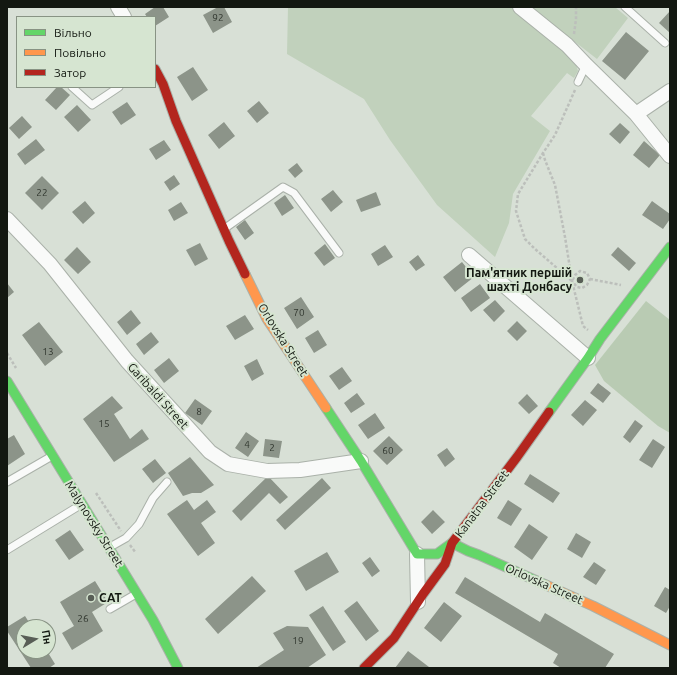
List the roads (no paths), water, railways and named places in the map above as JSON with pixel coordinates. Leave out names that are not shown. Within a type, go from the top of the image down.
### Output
[{"type":"street","points":[[118,7],[123,16]]},
{"type":"street","points":[[520,7],[567,45],[636,114],[670,156]]},
{"type":"street","name":"Orlovska Street","points":[[156,71],[163,84],[176,122],[223,229],[267,319],[361,461],[417,554],[418,602]]},
{"type":"street","points":[[636,114],[670,91]]},
{"type":"street","name":"Garibaldi Street","points":[[7,219],[50,264],[127,361],[210,452],[228,464],[267,471],[300,470],[361,461]]},
{"type":"street","name":"Kanatna Street","points":[[364,668],[394,638],[445,564],[452,543],[517,457],[600,339],[670,247]]},
{"type":"street","points":[[469,256],[588,358]]},
{"type":"street","name":"Malynovsky Street","points":[[7,381],[137,593],[178,668]]},
{"type":"street","points":[[417,554],[437,554],[452,543]]},
{"type":"street","name":"Orlovska Street","points":[[452,543],[593,606],[670,645]]},
{"type":"lane","points":[[625,7],[665,43]]},
{"type":"lane","points":[[578,82],[586,65]]},
{"type":"lane","points":[[73,88],[92,105],[118,88]]},
{"type":"lane","points":[[223,229],[283,187],[294,193],[339,253]]},
{"type":"lane","points":[[7,482],[52,455]]},
{"type":"lane","points":[[109,548],[126,538],[139,524],[153,498],[166,482]]},
{"type":"lane","points":[[7,550],[83,504]]},
{"type":"lane","points":[[110,610],[137,593]]},
{"type":"place","name":"Пам'ятник першій шахті Донбасу","points":[[580,280]]},
{"type":"place","name":"САТ","points":[[91,598]]}]
